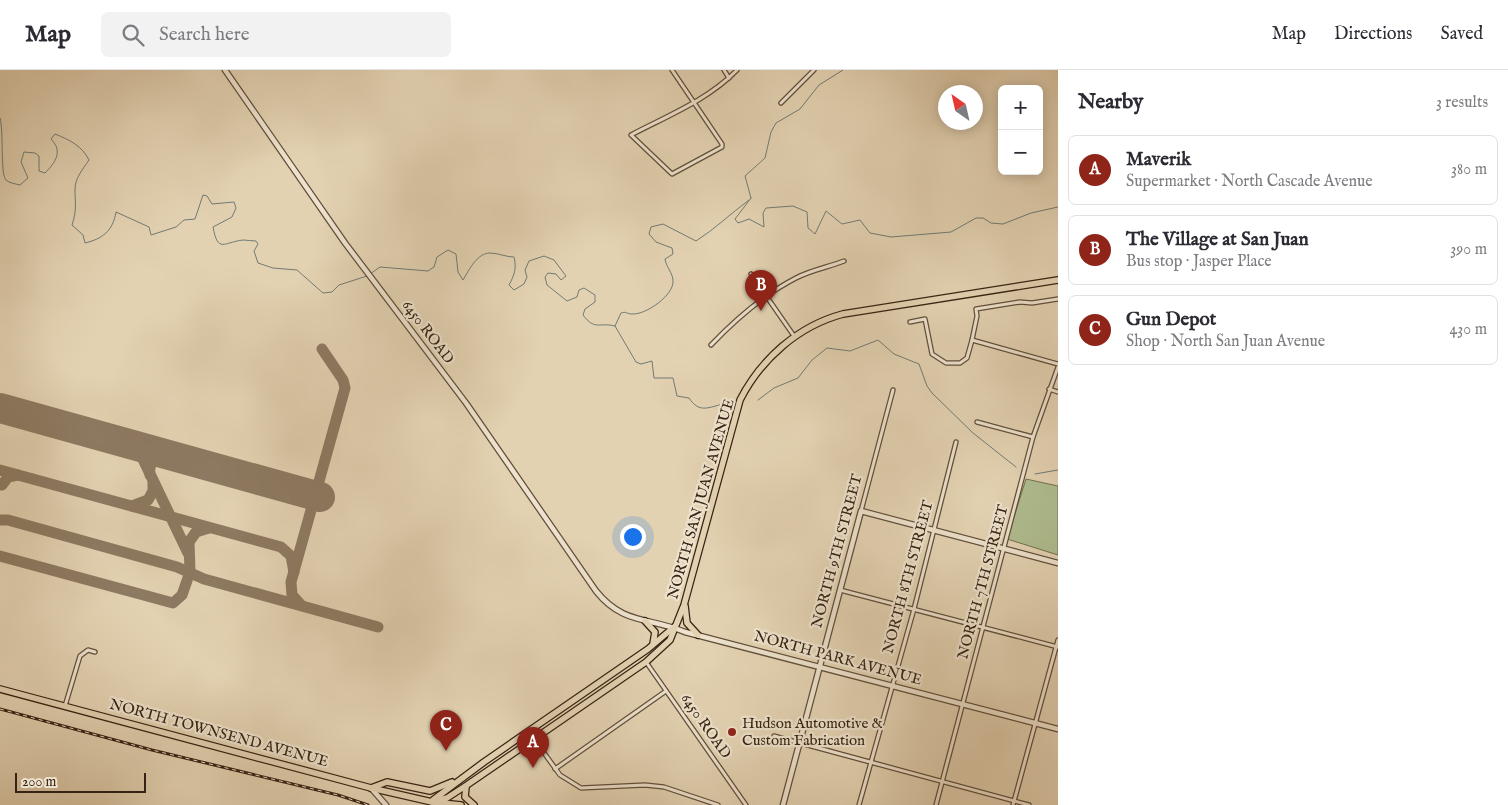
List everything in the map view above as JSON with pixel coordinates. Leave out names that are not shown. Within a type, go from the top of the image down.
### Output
[{"type":"highway","name":"NORTH SAN JUAN AVENUE","points":[[432,804],[448,798],[646,662],[669,641],[684,605],[740,400],[762,367],[795,337],[822,321],[843,314],[1058,280]]},
{"type":"highway","points":[[684,605],[688,623],[698,635]]},
{"type":"highway","points":[[645,621],[655,632],[655,641],[652,646]]},
{"type":"highway","name":"NORTH SAN JUAN AVENUE","points":[[432,804],[484,762],[652,646],[674,627]]},
{"type":"highway","name":"NORTH TOWNSEND AVENUE","points":[[0,688],[432,804],[462,805]]},
{"type":"highway","points":[[371,788],[387,782],[422,791],[439,789],[484,762]]},
{"type":"highway","points":[[467,785],[464,794],[467,800],[474,805]]},
{"type":"street","name":"6450 ROAD","points":[[225,70],[362,266],[471,410],[596,590],[612,608]]},
{"type":"street","points":[[672,70],[693,102],[722,147],[672,174],[631,135],[693,102],[716,89],[737,70]]},
{"type":"street","points":[[724,70],[729,78]]},
{"type":"street","points":[[781,103],[814,70]]},
{"type":"street","points":[[711,345],[736,319],[766,296],[797,277],[844,261]]},
{"type":"street","points":[[751,274],[795,337]]},
{"type":"street","points":[[910,322],[926,320],[932,354],[946,363],[960,363],[966,358],[972,340],[977,316],[976,309],[1020,302],[1032,303],[1058,299]]},
{"type":"street","points":[[972,340],[1058,365]]},
{"type":"street","name":"NORTH 7TH STREET","points":[[936,805],[1033,437],[1058,365]]},
{"type":"street","points":[[1050,389],[1058,392]]},
{"type":"street","name":"NORTH 9TH STREET","points":[[783,805],[894,390]]},
{"type":"street","points":[[977,422],[1033,437]]},
{"type":"street","name":"NORTH 8TH STREET","points":[[859,805],[891,685],[914,609],[956,442]]},
{"type":"street","points":[[861,511],[1058,564]]},
{"type":"street","points":[[840,590],[1057,647]]},
{"type":"street","name":"NORTH PARK AVENUE","points":[[612,608],[628,616],[645,621],[674,627],[698,635],[1058,729]]},
{"type":"street","points":[[1014,803],[1034,723],[1058,640]]},
{"type":"street","points":[[65,706],[80,656],[88,650],[95,652]]},
{"type":"street","name":"6450 ROAD","points":[[646,662],[746,805]]},
{"type":"street","points":[[555,769],[666,691]]},
{"type":"street","points":[[774,736],[942,781],[1014,803],[1030,805]]},
{"type":"street","points":[[534,738],[555,769],[566,780],[582,788],[645,785],[664,787],[718,805]]},
{"type":"street","points":[[371,788],[386,805]]},
{"type":"green space","points":[[1026,479],[1058,486],[1058,555],[1007,539]]},
{"type":"waterway","points":[[751,198],[745,176],[765,158],[771,132],[776,123],[800,109],[819,85],[843,70]]},
{"type":"waterway","points":[[0,118],[3,170],[4,176],[9,182],[20,185],[28,178],[21,162],[24,152],[35,153],[39,156],[39,171],[45,173],[57,156],[57,148],[51,139],[55,134],[75,144],[86,155],[89,160],[75,185],[75,211],[72,225],[83,235],[85,243],[97,239],[106,233],[115,219],[116,212],[149,227],[151,235],[176,227],[184,220],[195,219],[203,195],[207,196],[212,204],[234,202],[236,208],[232,217],[213,227],[217,241],[220,244],[243,240],[256,241],[258,244],[254,251],[258,263],[273,268],[297,270],[323,293],[332,292],[339,285],[367,276]]},
{"type":"waterway","points":[[751,198],[735,219],[738,223],[749,219],[764,227],[763,213],[766,208],[793,206],[807,212],[808,228],[815,234],[826,211],[842,224],[860,220],[870,233],[891,237],[951,232],[976,218],[983,218],[991,223],[1003,224],[1031,213],[1058,207]]},
{"type":"waterway","points":[[615,326],[621,313],[638,313],[651,308],[664,298],[672,286],[673,278],[665,259],[673,254],[672,248],[656,242],[649,234],[651,227],[663,224],[696,241],[749,200]]},
{"type":"waterway","points":[[370,274],[380,267],[428,271],[434,267],[437,257],[448,250],[456,254],[458,272],[463,280],[477,259],[485,254],[493,253],[514,257],[514,272],[509,285],[514,290],[524,284],[527,277],[525,270],[529,261],[544,256],[554,260],[566,276],[561,280],[556,274],[548,273],[545,277],[547,285],[567,301],[577,297],[579,290],[584,288],[595,295],[595,302],[585,309],[583,315],[591,323],[615,326],[636,362],[641,364],[652,361],[654,378],[673,378],[677,396],[689,398],[700,408],[723,404]]},
{"type":"waterway","points":[[758,400],[774,388],[798,378],[812,360],[827,348],[850,351],[878,340],[894,354],[919,364],[927,386],[932,393],[973,433],[1016,467]]},
{"type":"waterway","points":[[1035,474],[1058,470]]},
{"type":"taxiway","points":[[301,605],[292,595],[291,582],[345,388],[343,380],[322,349]]},
{"type":"taxiway","points":[[129,444],[140,453],[188,553]]},
{"type":"taxiway","points":[[150,475],[151,465],[155,459],[162,456],[171,456]]},
{"type":"taxiway","points":[[0,470],[281,547],[291,556],[294,572]]},
{"type":"taxiway","points":[[2,485],[8,477],[18,475]]},
{"type":"taxiway","points":[[132,506],[148,500],[153,491],[153,482]]},
{"type":"taxiway","points":[[0,520],[8,520],[177,567],[204,579],[378,627]]},
{"type":"taxiway","points":[[0,556],[173,603],[182,595],[190,572],[189,542],[196,532],[209,528]]},
{"type":"runway","points":[[0,408],[320,497]]},
{"type":"railway","points":[[0,709],[152,750],[338,795],[368,805]]},
{"type":"place","name":"The Village at San Juan","points":[[761,311]]},
{"type":"place","name":"Hudson Automotive & Custom Fabrication","points":[[732,732]]},
{"type":"place","name":"Gun Depot","points":[[446,751]]},
{"type":"place","name":"Maverik","points":[[533,768]]}]
